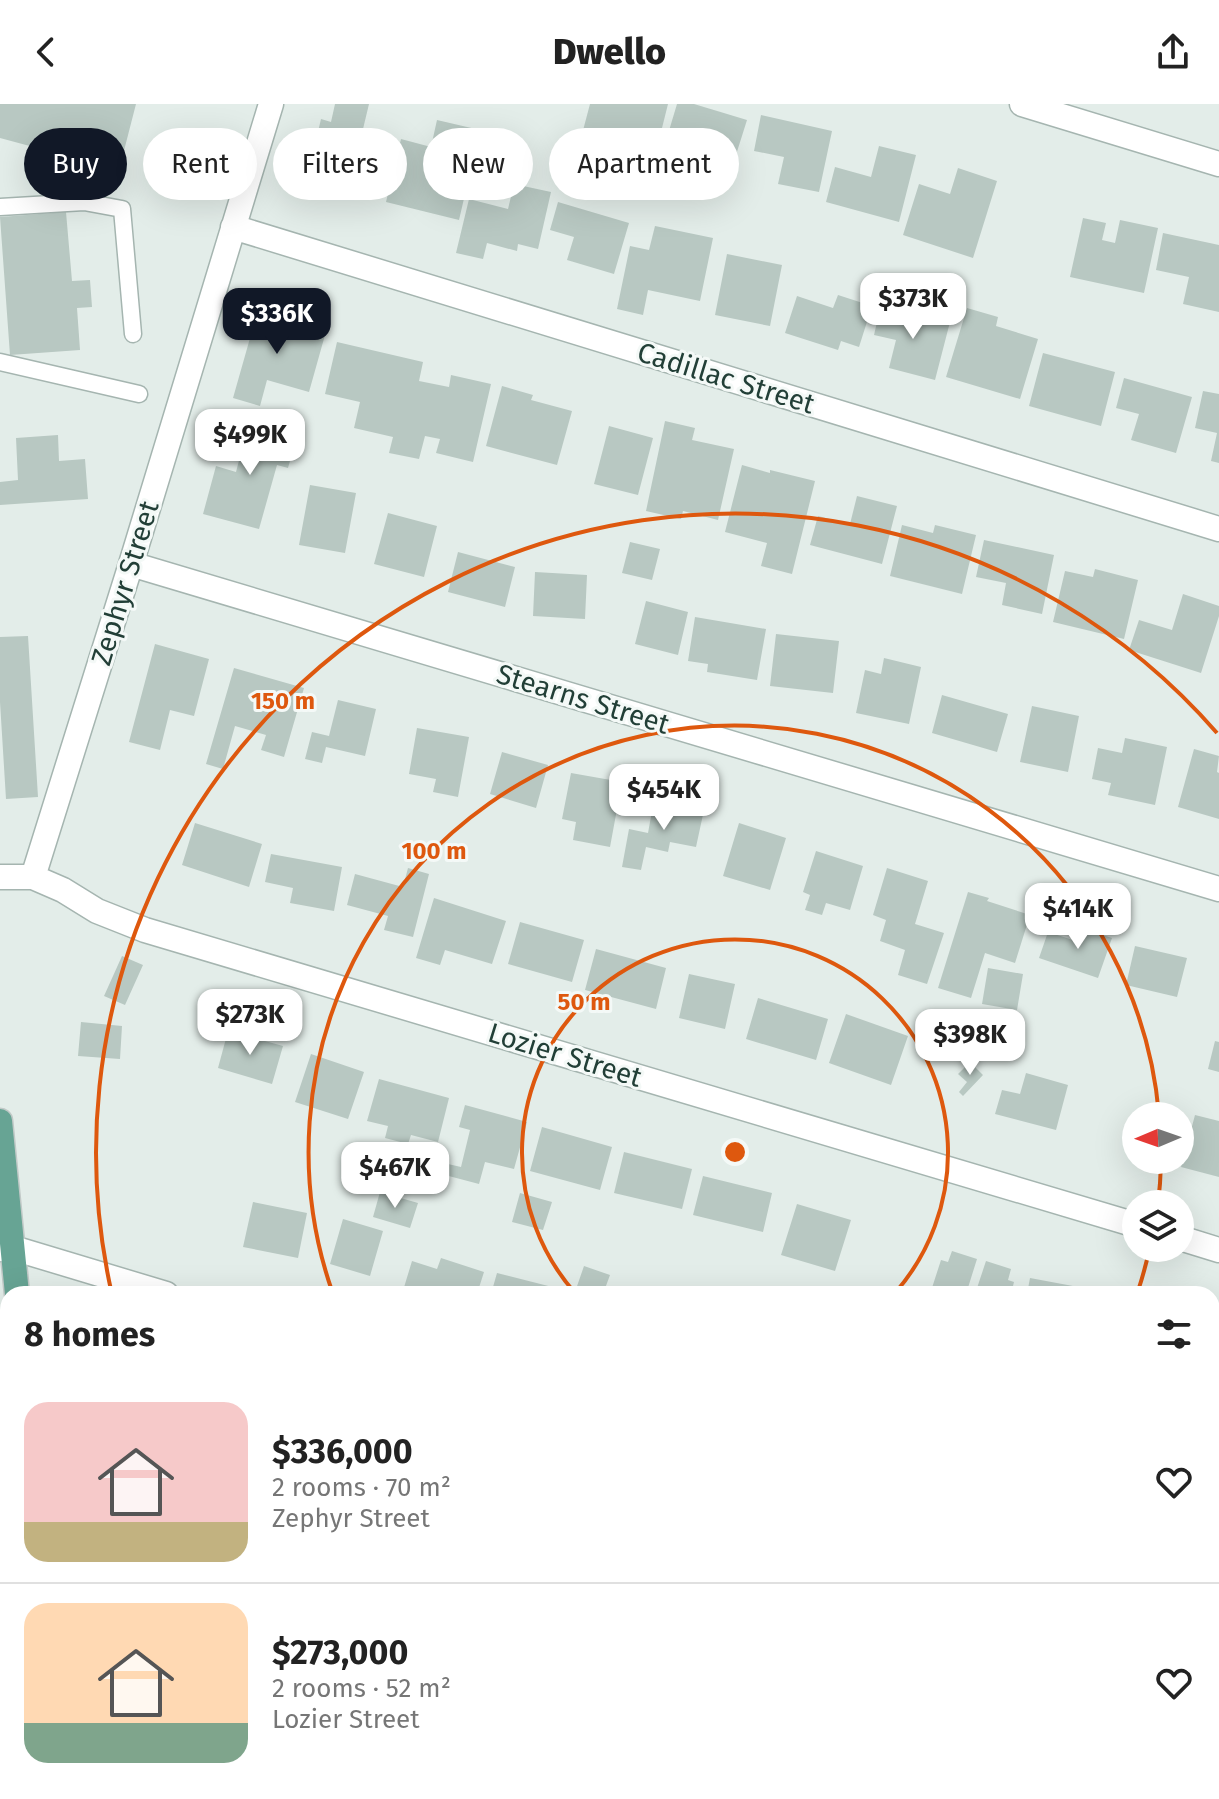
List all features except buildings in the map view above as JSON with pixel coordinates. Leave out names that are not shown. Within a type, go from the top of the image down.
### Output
[{"type":"main road","points":[[0,1121],[6,1249],[15,1286]]},
{"type":"street","name":"Zephyr Street","points":[[33,877],[271,104]]},
{"type":"street","points":[[1022,104],[1219,164]]},
{"type":"street","name":"Cadillac Street","points":[[233,227],[1219,529]]},
{"type":"street","name":"Stearns Street","points":[[131,564],[1219,889]]},
{"type":"street","name":"Lozier Street","points":[[0,877],[33,877],[63,890],[97,911],[145,930],[1122,1221]]},
{"type":"street","points":[[1194,1242],[1219,1250]]},
{"type":"street","points":[[6,1249],[138,1286]]},
{"type":"lane","points":[[0,207],[84,202],[122,209],[133,334]]},
{"type":"lane","points":[[0,362],[139,394]]}]
